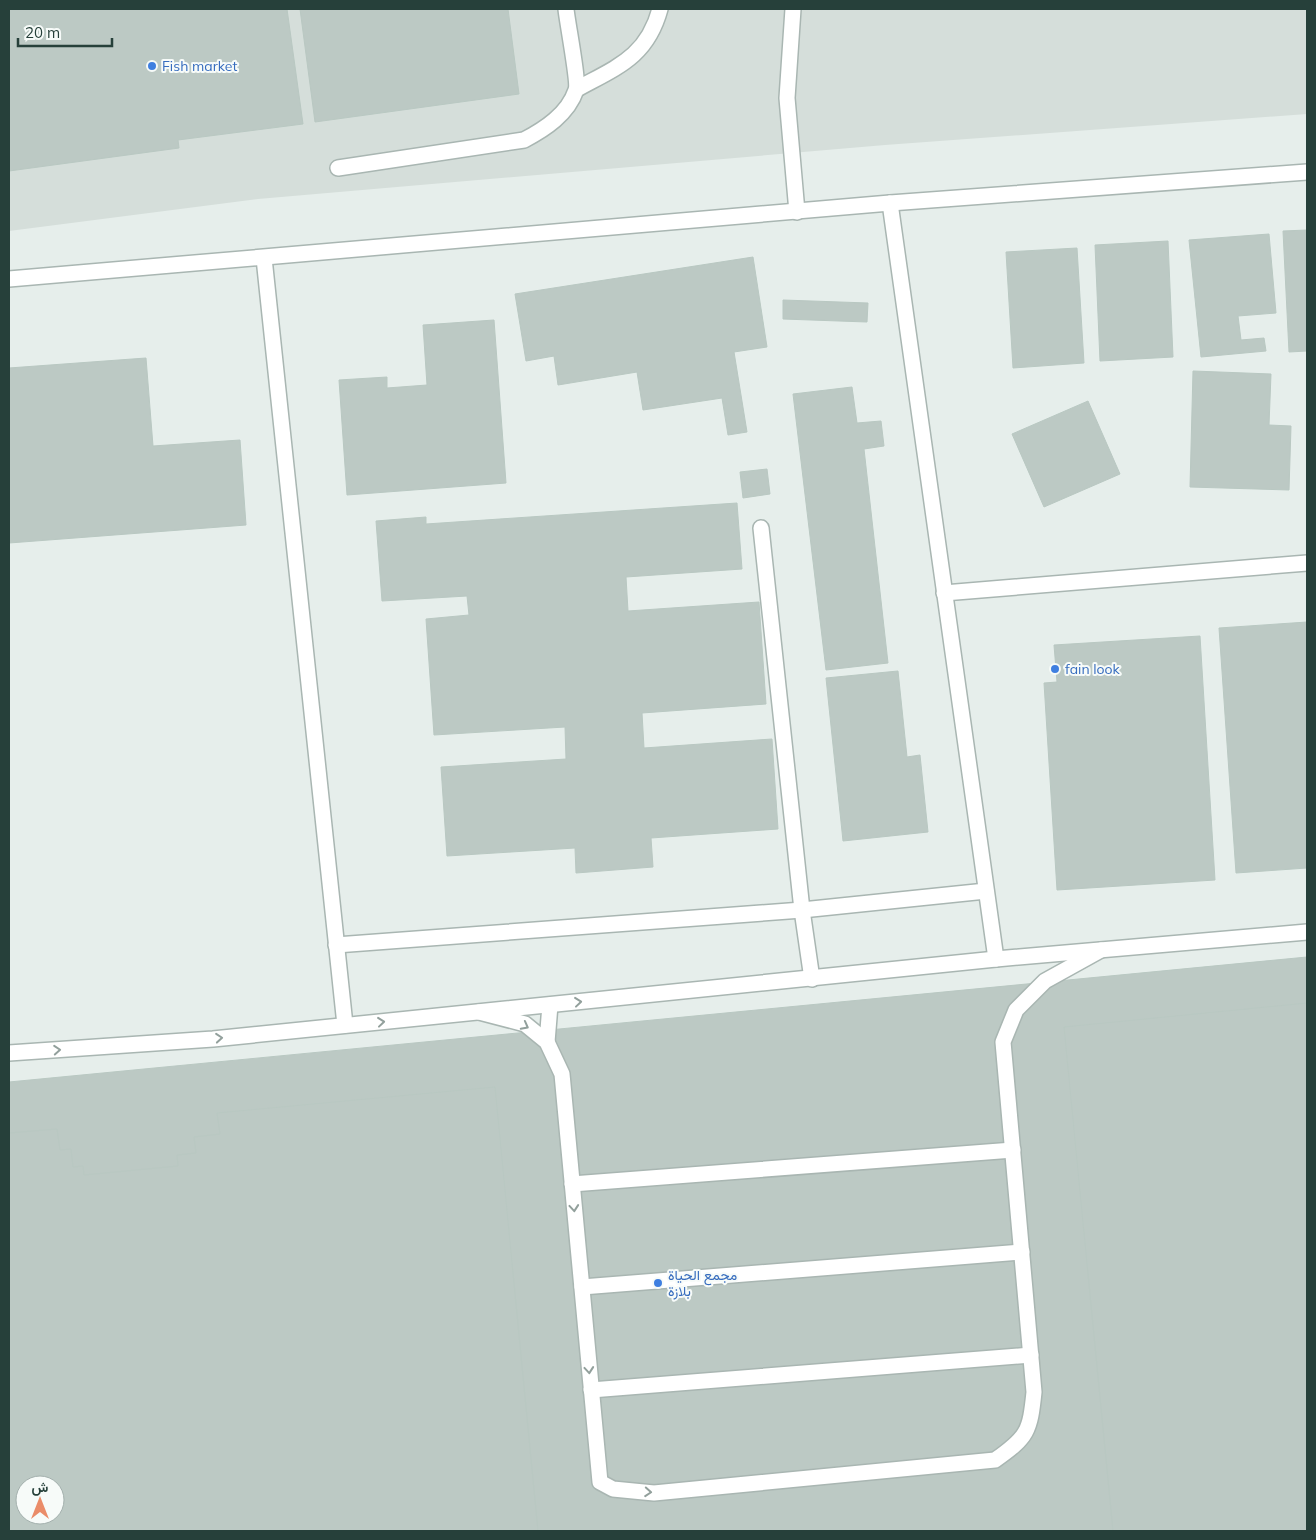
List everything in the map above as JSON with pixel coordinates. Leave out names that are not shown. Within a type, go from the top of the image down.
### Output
[{"type":"street","points":[[566,9],[577,88]]},
{"type":"street","points":[[338,168],[524,140],[546,128],[564,110],[577,88],[620,66],[642,48],[655,27],[660,9]]},
{"type":"street","points":[[793,9],[787,98],[797,212]]},
{"type":"street","points":[[9,279],[890,203],[1307,172]]},
{"type":"street","points":[[890,203],[996,959]]},
{"type":"street","points":[[264,258],[345,1026]]},
{"type":"street","points":[[761,528],[802,910],[812,978]]},
{"type":"street","points":[[944,593],[1307,563]]},
{"type":"street","points":[[336,945],[802,910],[986,891]]},
{"type":"street","points":[[9,1053],[345,1026],[996,959],[1307,932]]},
{"type":"street","points":[[479,1012],[525,1024],[547,1042],[562,1074],[600,1482],[613,1489],[654,1493],[995,1460],[1016,1445],[1030,1424],[1034,1392],[1003,1042],[1016,1010],[1045,981],[1101,950]]},
{"type":"street","points":[[1035,956],[1045,981]]},
{"type":"street","points":[[547,1042],[550,1005]]},
{"type":"street","points":[[572,1184],[1012,1150]]},
{"type":"street","points":[[582,1287],[1022,1252]]},
{"type":"street","points":[[591,1390],[1031,1355]]},
{"type":"shaded area","points":[[9,9],[1307,9],[1307,114],[885,145],[258,199],[9,231]]},
{"type":"building","name":"Fish market","points":[[9,9],[287,9],[303,124],[178,140],[179,148],[9,171]]},
{"type":"building","points":[[300,9],[508,9],[519,94],[315,122]]},
{"type":"building","points":[[1307,230],[1307,351],[1289,352],[1283,231]]},
{"type":"building","points":[[1269,234],[1276,313],[1238,316],[1241,340],[1264,338],[1266,351],[1201,357],[1189,240]]},
{"type":"building","points":[[1168,241],[1173,357],[1100,361],[1095,245]]},
{"type":"building","points":[[1077,248],[1084,363],[1013,368],[1006,252]]},
{"type":"building","points":[[753,257],[767,347],[734,352],[747,432],[728,435],[722,398],[643,410],[637,372],[558,385],[554,356],[526,361],[515,294]]},
{"type":"building","points":[[783,300],[868,303],[867,322],[783,319]]},
{"type":"building","points":[[494,320],[506,483],[347,495],[339,380],[387,377],[387,388],[427,385],[423,325]]},
{"type":"building","points":[[146,358],[153,446],[240,440],[246,525],[9,543],[9,368]]},
{"type":"building","points":[[1193,371],[1271,374],[1269,425],[1291,426],[1289,490],[1190,487]]},
{"type":"building","points":[[852,387],[857,423],[881,421],[884,446],[864,449],[888,663],[826,670],[793,394]]},
{"type":"building","points":[[1088,401],[1120,474],[1044,507],[1012,434]]},
{"type":"building","points":[[767,469],[770,494],[743,498],[740,472]]},
{"type":"building","points":[[737,503],[742,569],[626,577],[628,611],[759,602],[766,704],[642,713],[644,748],[772,739],[778,829],[651,838],[653,867],[576,873],[575,848],[447,856],[441,767],[566,759],[565,727],[434,735],[426,619],[469,615],[467,596],[382,601],[376,521],[426,517],[426,524]]},
{"type":"building","points":[[1307,622],[1307,868],[1236,873],[1219,628]]},
{"type":"building","points":[[1200,636],[1215,880],[1057,890],[1044,683],[1057,682],[1054,645]]},
{"type":"building","points":[[898,671],[907,757],[920,755],[928,832],[843,841],[826,678]]},
{"type":"building","name":"مجمع الحياة بلازة","points":[[1307,957],[1307,1531],[9,1531],[9,1082]]},
{"type":"building","points":[[1307,1003],[1307,1531],[1113,1531],[1064,1027]]},
{"type":"building","points":[[495,1087],[538,1531],[9,1531],[9,1133],[57,1129],[60,1150],[71,1149],[73,1167],[83,1166],[84,1175],[178,1166],[177,1155],[196,1153],[194,1137],[220,1134],[217,1113]]},
{"type":"place","name":"Fish market","points":[[152,66]]},
{"type":"place","name":"fain look","points":[[1055,669]]},
{"type":"place","name":"مجمع الحياة بلازة","points":[[658,1283]]}]
